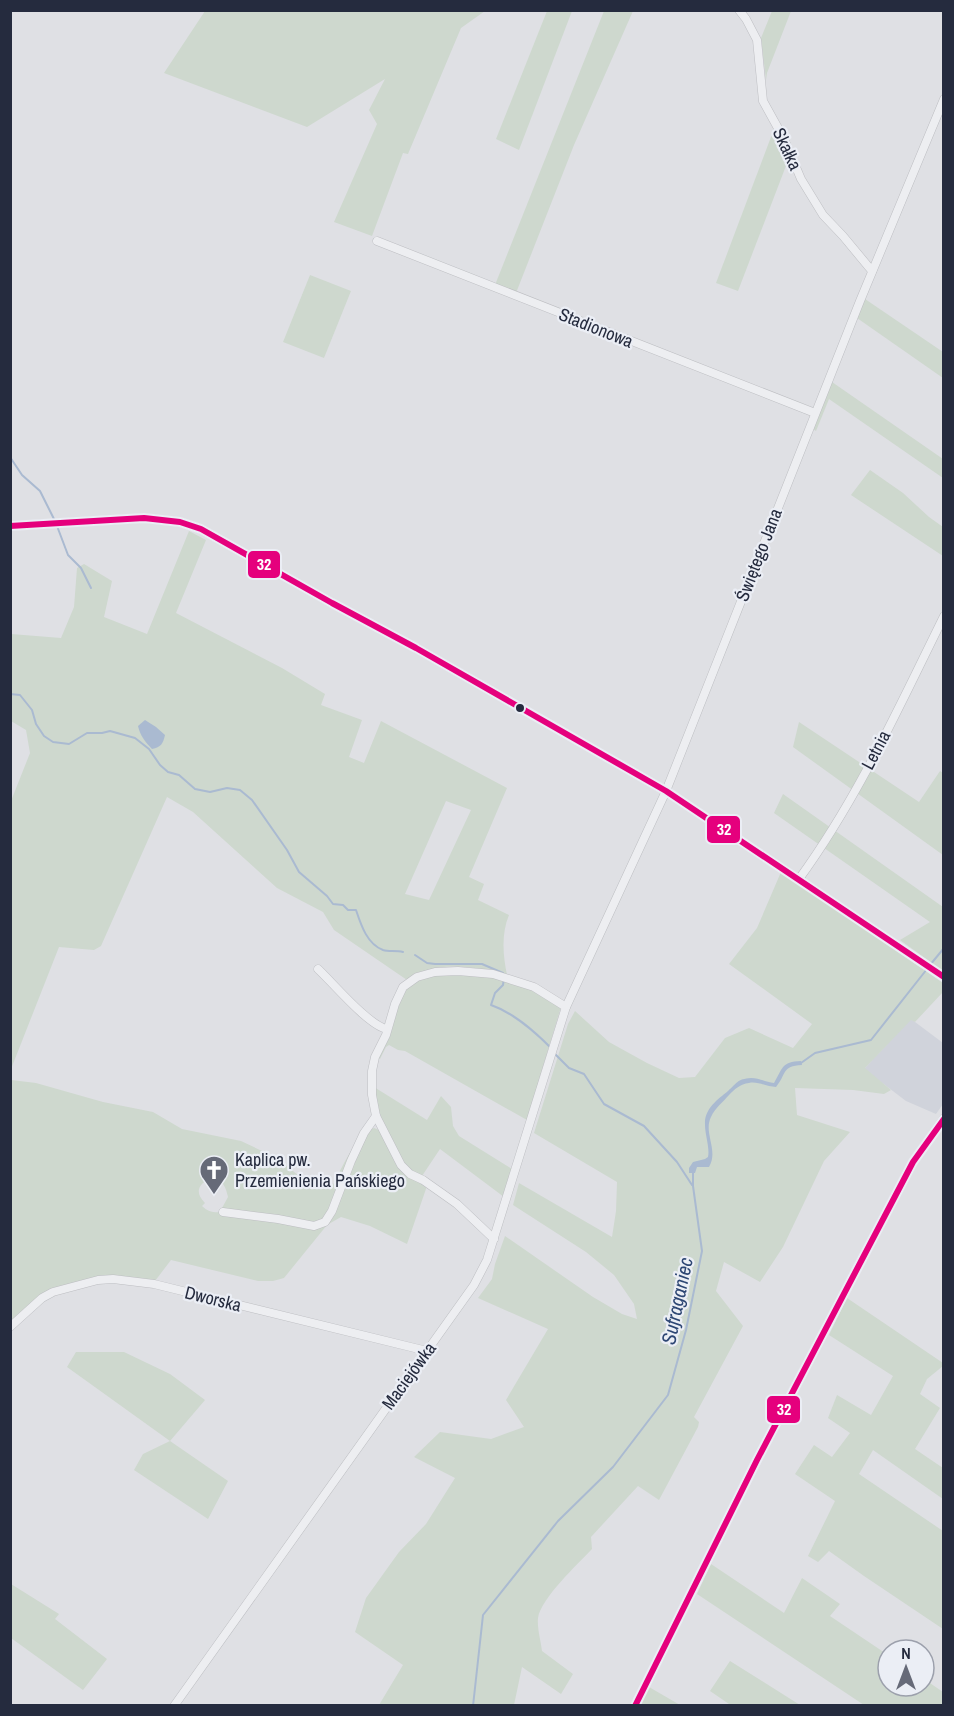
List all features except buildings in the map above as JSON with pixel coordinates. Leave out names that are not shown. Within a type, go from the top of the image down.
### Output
[{"type":"street","name":"Skałka","points":[[739,10],[757,40],[763,101],[784,139],[801,178],[823,215],[872,271]]},
{"type":"street","name":"Świętego Jana","points":[[566,1007],[666,790],[815,412],[944,99]]},
{"type":"street","name":"Stadionowa","points":[[377,241],[815,412]]},
{"type":"street","points":[[10,526],[144,518],[180,522],[201,529],[666,790],[944,977]]},
{"type":"street","name":"Letnia","points":[[799,879],[840,817],[898,710],[944,616]]},
{"type":"street","points":[[318,969],[370,1020],[380,1028],[387,1029]]},
{"type":"street","points":[[494,1239],[457,1204],[423,1180],[410,1174],[401,1165],[376,1116],[372,1095],[372,1071],[375,1057],[386,1035],[395,1004],[403,987],[417,977],[435,972],[493,974],[534,987],[566,1007]]},
{"type":"street","name":"Maciejówka","points":[[174,1706],[474,1285],[488,1260],[566,1007]]},
{"type":"street","points":[[223,1212],[314,1226],[325,1222],[332,1211],[364,1133],[376,1116]]},
{"type":"street","points":[[635,1706],[758,1460],[906,1177],[944,1118]]},
{"type":"street","name":"Dworska","points":[[10,1327],[42,1298],[53,1292],[98,1280],[121,1279],[154,1284],[427,1351]]},
{"type":"shaded area","points":[[205,11],[485,11],[461,28],[408,154],[403,153],[372,236],[334,222],[377,124],[369,110],[385,79],[307,127],[164,73]]},
{"type":"shaded area","points":[[547,11],[572,11],[519,150],[496,139]]},
{"type":"shaded area","points":[[604,11],[633,11],[574,145],[516,293],[495,285]]},
{"type":"shaded area","points":[[772,11],[791,11],[766,80],[761,38]]},
{"type":"shaded area","points":[[774,129],[789,158],[738,291],[716,283]]},
{"type":"shaded area","points":[[310,275],[351,291],[324,358],[283,342]]},
{"type":"shaded area","points":[[865,299],[943,352],[943,378],[857,318]]},
{"type":"shaded area","points":[[832,382],[943,459],[943,478],[829,399],[816,431],[813,429]]},
{"type":"shaded area","points":[[870,470],[903,493],[943,527],[943,556],[851,495]]},
{"type":"shaded area","points":[[189,531],[206,540],[176,613],[282,668],[325,694],[321,705],[362,720],[349,757],[364,763],[381,721],[507,788],[469,877],[484,884],[478,900],[509,915],[503,945],[507,975],[455,966],[434,968],[407,980],[334,930],[323,912],[277,888],[193,812],[167,797],[101,946],[94,950],[59,947],[11,1069],[11,801],[30,753],[26,730],[11,721],[11,634],[61,638],[74,607],[77,568],[84,564],[112,581],[104,617],[147,634]],"holes":[[[446,801],[471,810],[429,900],[405,894]]]},
{"type":"shaded area","points":[[799,722],[919,802],[940,771],[943,773],[943,855],[793,747]]},
{"type":"shaded area","points":[[783,794],[943,907],[943,971],[900,940],[930,922],[774,813]]},
{"type":"shaded area","points":[[781,872],[943,983],[943,992],[915,1022],[911,1020],[865,1068],[891,1090],[884,1094],[853,1090],[795,1088],[797,1115],[850,1132],[824,1161],[783,1247],[760,1282],[724,1262],[716,1291],[743,1326],[694,1417],[699,1422],[698,1427],[659,1500],[638,1486],[591,1537],[592,1549],[561,1582],[541,1610],[538,1622],[542,1651],[573,1674],[561,1694],[522,1667],[514,1705],[379,1705],[403,1665],[355,1632],[366,1598],[399,1552],[426,1524],[455,1478],[414,1457],[440,1432],[491,1439],[524,1427],[506,1400],[548,1329],[478,1298],[492,1279],[505,1236],[593,1297],[622,1314],[637,1319],[634,1304],[614,1275],[586,1252],[513,1205],[519,1183],[612,1237],[617,1182],[534,1133],[568,1024],[575,1011],[609,1042],[679,1078],[695,1077],[725,1038],[749,1028],[793,1048],[812,1024],[729,964],[757,928]]},
{"type":"shaded area","points":[[457,973],[493,976],[531,989],[561,1007],[527,1120],[405,1051],[389,1045],[380,1059],[378,1057],[396,1009],[407,988],[437,975]]},
{"type":"shaded area","points":[[911,1019],[943,1043],[943,1104],[936,1114],[906,1101],[864,1069]]},
{"type":"shaded area","points":[[11,1080],[36,1083],[103,1102],[153,1112],[182,1129],[241,1141],[277,1158],[304,1180],[331,1189],[354,1146],[374,1128],[379,1130],[396,1160],[427,1186],[407,1244],[370,1226],[341,1217],[327,1225],[284,1278],[258,1281],[171,1260],[155,1281],[124,1277],[43,1294],[11,1324]],"holes":[[[212,1177],[219,1180],[226,1190],[228,1197],[222,1208],[223,1212],[211,1212],[202,1206],[205,1203],[199,1195],[201,1185]]]},
{"type":"shaded area","points":[[374,1087],[427,1120],[441,1096],[451,1107],[453,1126],[459,1136],[512,1169],[504,1197],[440,1149],[422,1176],[412,1172],[405,1165],[380,1119]]},
{"type":"shaded area","points":[[847,1298],[943,1363],[943,1366],[927,1379],[920,1394],[940,1408],[915,1449],[943,1468],[943,1499],[873,1450],[859,1474],[943,1531],[943,1629],[829,1551],[818,1562],[808,1556],[835,1501],[795,1474],[814,1445],[832,1457],[850,1433],[828,1418],[837,1395],[871,1415],[893,1376],[829,1335]]},
{"type":"shaded area","points":[[76,1352],[124,1352],[170,1374],[205,1400],[170,1441],[67,1367]]},
{"type":"shaded area","points":[[170,1441],[228,1481],[208,1519],[134,1470],[143,1454]]},
{"type":"shaded area","points":[[711,1564],[784,1613],[802,1578],[840,1604],[830,1616],[876,1647],[876,1698],[936,1698],[936,1687],[943,1692],[943,1705],[864,1705],[697,1594]]},
{"type":"shaded area","points":[[11,1584],[59,1614],[55,1619],[107,1659],[83,1690],[11,1638]]},
{"type":"shaded area","points":[[730,1661],[800,1705],[729,1705],[710,1691]]},
{"type":"shaded area","points":[[649,1687],[680,1705],[640,1705]]},
{"type":"water","points":[[145,720],[165,735],[160,746],[152,749],[145,741],[138,726]]},
{"type":"water","points":[[801,1061],[802,1065],[787,1069],[776,1087],[749,1083],[740,1086],[729,1095],[715,1111],[709,1123],[712,1161],[709,1167],[697,1167],[695,1173],[689,1173],[693,1162],[708,1157],[705,1119],[716,1101],[740,1080],[754,1078],[774,1083],[786,1064]]},
{"type":"waterway","points":[[10,457],[22,475],[40,491],[55,521]]},
{"type":"waterway","points":[[57,526],[68,555],[81,568],[91,588]]},
{"type":"waterway","points":[[10,694],[20,695],[32,710],[36,724],[44,736],[53,742],[69,744],[87,733],[110,731],[135,738],[149,749],[168,772],[179,775],[195,789],[210,792],[227,788],[240,790],[252,800],[287,850],[299,872],[333,904],[343,905],[348,910],[356,910],[365,933],[377,947],[385,951],[403,952]]},
{"type":"waterway","name":"Sufraganiec","points":[[930,965],[944,948]]},
{"type":"waterway","points":[[415,955],[427,963],[482,964],[503,973]]},
{"type":"waterway","name":"Sufraganiec","points":[[801,1063],[815,1053],[871,1040],[927,969]]},
{"type":"waterway","points":[[504,978],[503,985],[495,993],[491,1005],[516,1018],[551,1048]]},
{"type":"waterway","points":[[554,1053],[569,1068],[584,1074],[604,1104],[644,1126],[677,1162],[692,1185]]},
{"type":"waterway","name":"Sufraganiec","points":[[473,1706],[483,1615],[558,1521],[613,1467],[668,1395],[686,1330],[702,1251],[693,1171]]},
{"type":"transit line","name":"32","points":[[10,526],[144,518],[180,522],[201,529],[416,648],[666,791],[944,977]]},
{"type":"transit line","name":"32","points":[[635,1706],[757,1460],[913,1162],[944,1119]]},
{"type":"place","name":"Kaplica pw. Przemienienia Pańskiego","points":[[214,1196]]}]
